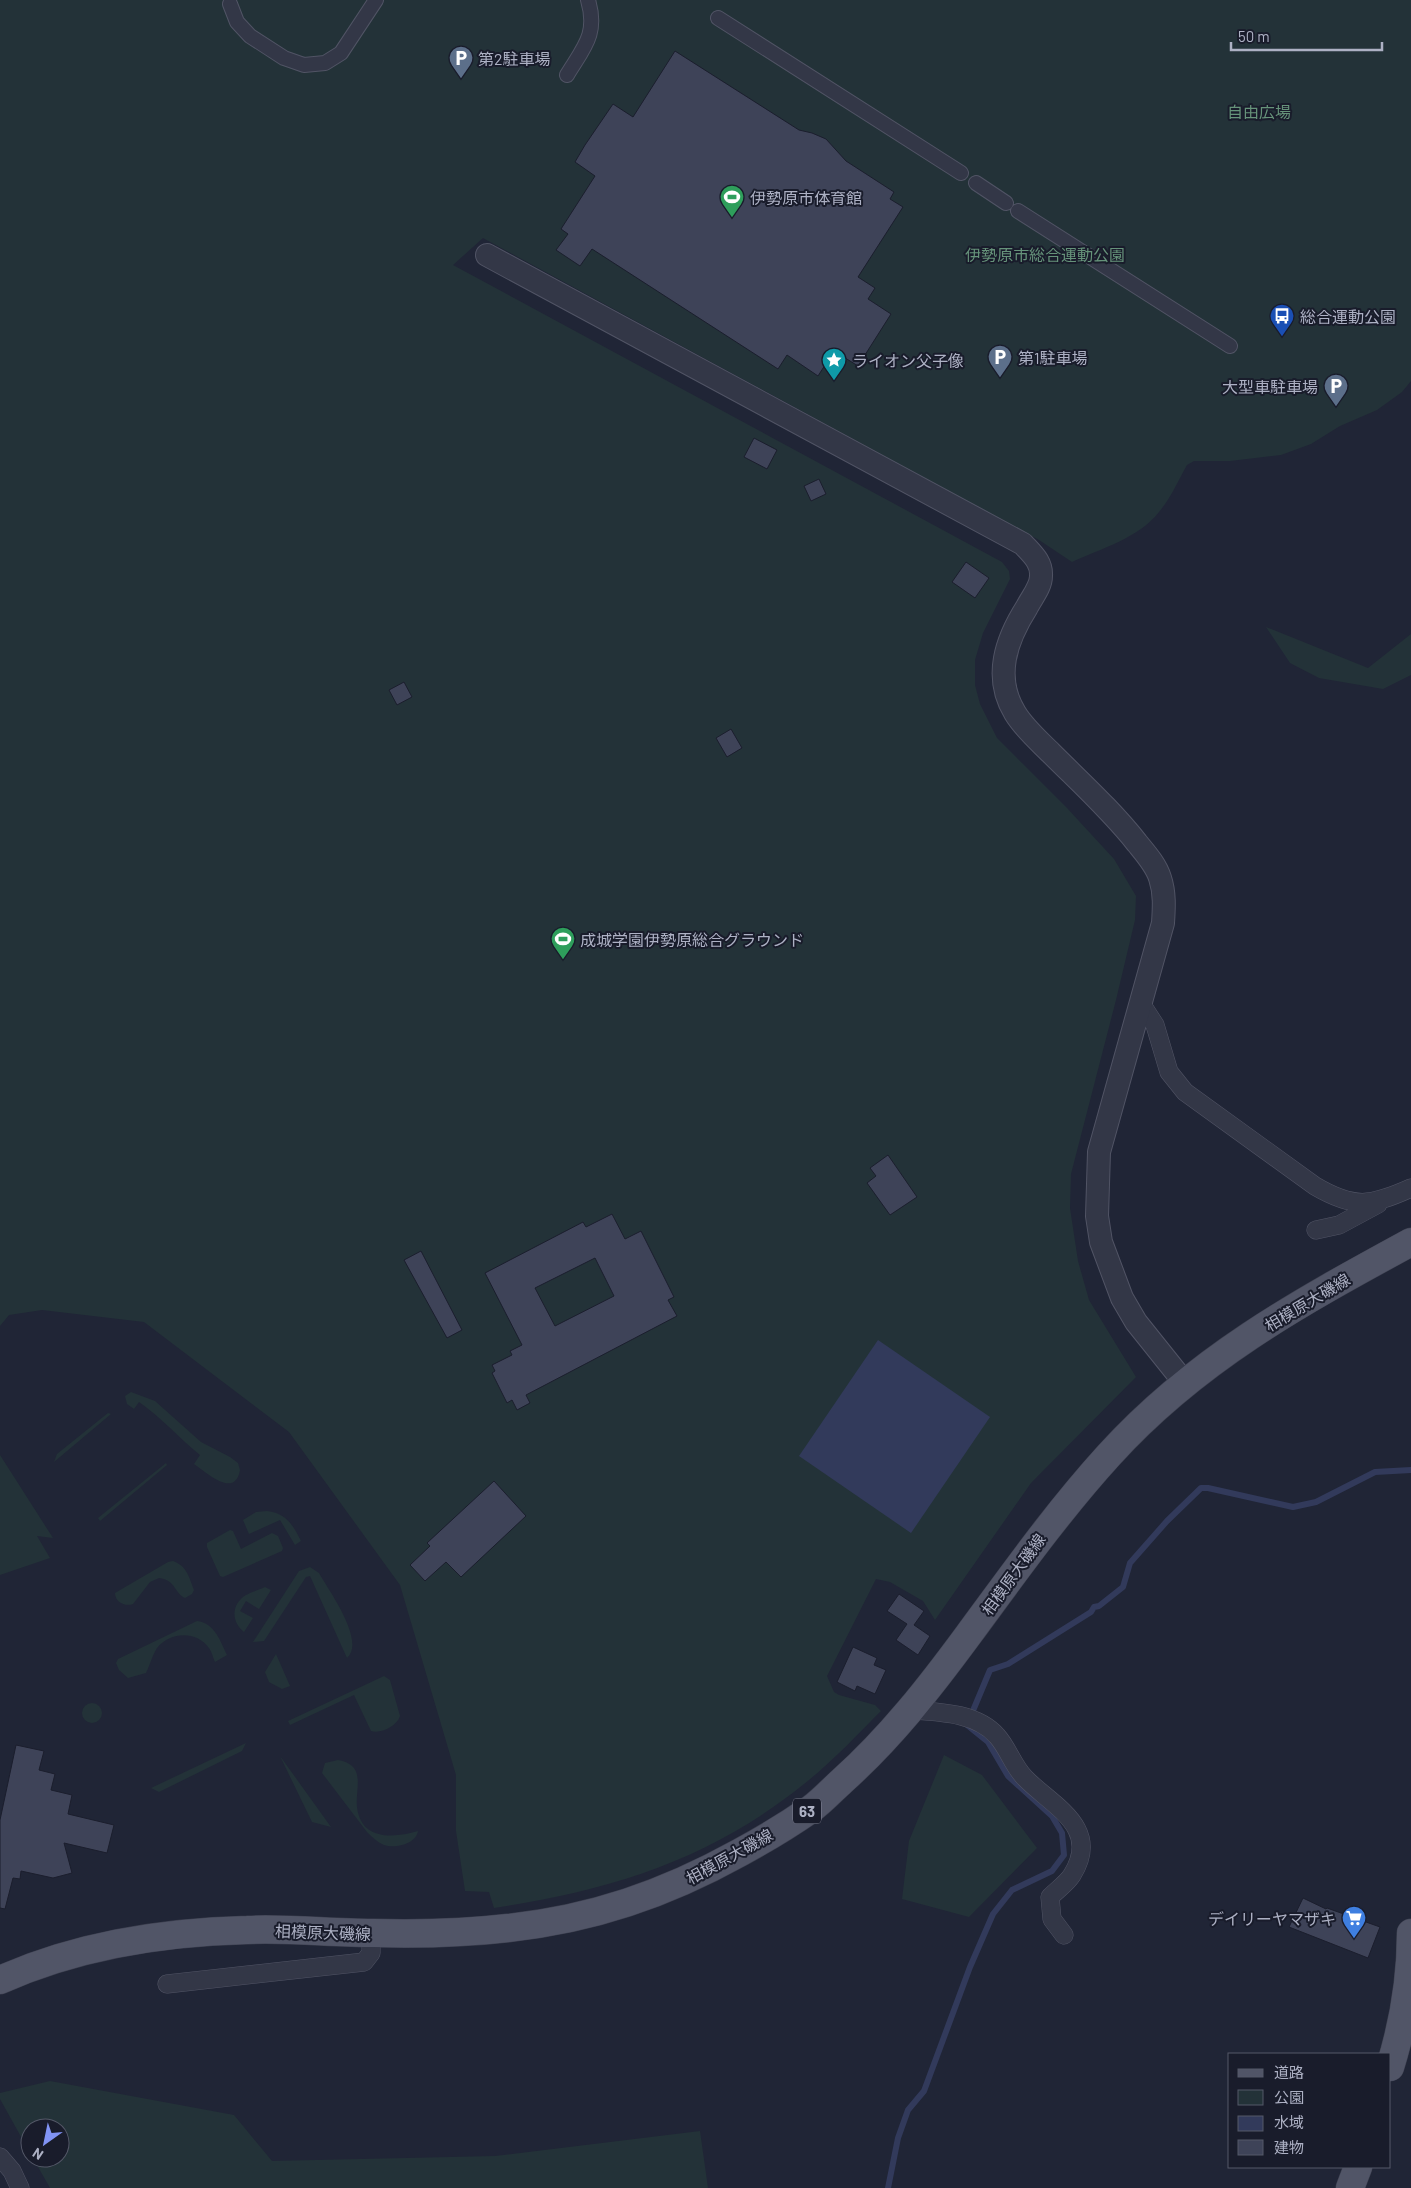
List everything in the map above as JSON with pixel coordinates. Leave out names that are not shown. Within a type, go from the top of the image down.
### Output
[{"type":"main road","name":"相模原大磯線","points":[[0,1980],[30,1968],[95,1949],[166,1935],[248,1929],[371,1934],[506,1928],[594,1914],[669,1888],[740,1852],[813,1807],[872,1753],[935,1681],[1051,1522],[1145,1417],[1184,1382],[1225,1352],[1291,1310],[1403,1251]]},
{"type":"main road","points":[[1391,2063],[1406,1991],[1411,1933]]},
{"type":"main road","points":[[1350,2188],[1358,2168]]},
{"type":"street","points":[[230,4],[237,22],[250,36],[293,63],[314,65],[333,59],[341,52],[376,0]]},
{"type":"street","points":[[567,74],[590,38],[591,11],[588,0]]},
{"type":"street","points":[[718,18],[961,173]]},
{"type":"street","points":[[976,183],[1006,203]]},
{"type":"street","points":[[1018,211],[1230,346]]},
{"type":"street","points":[[488,255],[1023,544],[1036,557],[1040,567],[1041,584],[1008,640],[1004,656],[1005,688],[1014,712],[1021,723],[1127,830],[1153,864],[1160,877],[1164,906],[1162,923],[1142,1005],[1099,1152],[1097,1216],[1101,1242],[1122,1298],[1136,1322],[1184,1382]]},
{"type":"street","points":[[1142,1005],[1155,1025],[1169,1072],[1185,1092],[1316,1186],[1336,1198],[1353,1202],[1380,1202]]},
{"type":"street","points":[[1316,1230],[1339,1225],[1380,1202],[1411,1188]]},
{"type":"street","points":[[911,1710],[958,1716],[978,1721],[997,1736],[1024,1777],[1063,1810],[1079,1829],[1081,1853],[1072,1876],[1050,1897],[1052,1919],[1064,1935]]},
{"type":"street","points":[[167,1984],[364,1962],[371,1953],[371,1934]]},
{"type":"street","points":[[0,2157],[12,2171],[20,2188]]},
{"type":"green space","name":"成城学園伊勢原総合グラウンド","points":[[0,0],[1411,0],[1411,381],[1402,392],[1377,410],[1340,426],[1311,444],[1281,455],[1230,461],[1194,461],[1187,465],[1167,501],[1151,521],[1130,536],[1072,562],[1039,540],[483,238],[453,265],[1002,562],[1009,571],[1010,579],[983,633],[975,660],[975,685],[980,704],[997,738],[1067,808],[1114,859],[1136,896],[1135,920],[1071,1174],[1070,1208],[1078,1261],[1089,1300],[1136,1377],[1031,1483],[935,1620],[923,1601],[890,1582],[876,1579],[827,1676],[834,1692],[875,1705],[881,1711],[824,1767],[768,1810],[732,1833],[658,1868],[579,1892],[494,1908],[489,1892],[465,1891],[456,1831],[456,1775],[400,1585],[289,1432],[144,1322],[42,1310],[9,1315],[0,1326]]},
{"type":"green space","points":[[1266,627],[1368,668],[1411,634],[1411,675],[1383,689],[1319,678],[1290,663]]},
{"type":"green space","points":[[131,1392],[155,1401],[201,1442],[238,1463],[240,1470],[233,1483],[213,1478],[194,1464],[200,1455],[139,1402],[134,1409],[127,1404],[125,1396]]},
{"type":"green space","points":[[108,1413],[111,1414],[54,1462],[57,1454]]},
{"type":"green space","points":[[0,1455],[53,1538],[37,1536],[50,1558],[0,1575]]},
{"type":"green space","points":[[166,1463],[167,1465],[100,1521],[98,1518]]},
{"type":"green space","points":[[267,1511],[284,1517],[301,1541],[295,1545],[280,1520],[249,1534],[243,1520],[256,1512]]},
{"type":"green space","points":[[230,1530],[233,1531],[241,1549],[272,1533],[278,1536],[283,1548],[282,1551],[223,1577],[220,1576],[207,1543]]},
{"type":"green space","points":[[168,1562],[178,1563],[187,1572],[194,1590],[192,1594],[185,1598],[181,1596],[169,1581],[159,1578],[150,1582],[133,1604],[124,1604],[115,1596],[115,1593]]},
{"type":"green space","points":[[310,1567],[319,1573],[349,1628],[352,1650],[347,1658],[310,1576],[306,1577],[264,1641],[253,1642],[299,1571]]},
{"type":"green space","points":[[265,1587],[271,1590],[259,1609],[246,1601],[240,1611],[253,1618],[244,1632],[235,1618],[235,1608],[246,1595]]},
{"type":"green space","points":[[197,1621],[203,1622],[213,1629],[227,1655],[215,1662],[204,1642],[197,1638],[183,1635],[169,1639],[157,1648],[146,1673],[128,1678],[119,1670],[116,1663],[118,1659]]},
{"type":"green space","points":[[276,1654],[290,1686],[282,1689],[269,1682],[265,1672]]},
{"type":"green space","points":[[384,1676],[390,1680],[400,1716],[396,1723],[388,1728],[375,1732],[371,1731],[354,1695],[290,1725],[288,1721]]},
{"type":"green space","points":[[92,1703],[99,1706],[102,1713],[99,1720],[92,1723],[85,1720],[82,1713],[85,1706]]},
{"type":"green space","points":[[246,1743],[242,1751],[159,1792],[151,1788]]},
{"type":"green space","points":[[944,1755],[982,1775],[1037,1848],[969,1917],[902,1899],[909,1841]]},
{"type":"green space","points":[[280,1756],[331,1827],[312,1822]]},
{"type":"green space","points":[[338,1760],[353,1767],[356,1772],[358,1778],[357,1807],[360,1818],[365,1826],[380,1834],[389,1835],[418,1831],[413,1839],[399,1846],[389,1846],[379,1842],[367,1832],[322,1773],[325,1763]]},
{"type":"green space","points":[[50,2081],[234,2115],[272,2161],[495,2156],[700,2131],[708,2188],[50,2188],[39,2168],[70,2168],[70,2118],[20,2118],[20,2135],[0,2099],[0,2093]]},
{"type":"water","points":[[878,1340],[990,1417],[911,1533],[799,1456]]},
{"type":"building","name":"伊勢原市体育館","points":[[675,51],[799,130],[826,139],[846,161],[894,192],[890,199],[903,207],[858,277],[875,288],[868,299],[891,314],[858,366],[834,351],[818,376],[787,355],[778,369],[592,249],[580,266],[556,250],[568,234],[561,229],[595,176],[575,162],[585,145],[613,104],[633,117]]},
{"type":"building","points":[[754,438],[777,450],[767,469],[744,457]]},
{"type":"building","points":[[819,479],[826,494],[811,501],[804,486]]},
{"type":"building","points":[[966,562],[989,578],[975,598],[952,582]]},
{"type":"building","points":[[404,682],[412,697],[397,705],[389,690]]},
{"type":"building","points":[[731,729],[742,748],[727,757],[716,738]]},
{"type":"building","points":[[888,1155],[917,1197],[890,1215],[867,1183],[876,1176],[870,1168]]},
{"type":"building","points":[[612,1214],[625,1239],[641,1231],[674,1297],[668,1300],[677,1316],[526,1395],[530,1403],[517,1410],[512,1400],[507,1403],[492,1373],[495,1371],[492,1365],[512,1355],[510,1351],[522,1345],[485,1273],[583,1222],[586,1227]],"holes":[[[595,1258],[614,1296],[555,1326],[535,1288]]]},
{"type":"building","points":[[421,1251],[462,1330],[447,1338],[404,1260]]},
{"type":"building","points":[[494,1481],[526,1516],[461,1577],[446,1562],[425,1581],[410,1565],[430,1546],[427,1543]]},
{"type":"building","points":[[899,1594],[924,1611],[914,1625],[930,1636],[918,1655],[896,1640],[907,1624],[887,1611]]},
{"type":"building","points":[[853,1647],[877,1658],[874,1665],[886,1670],[875,1694],[857,1686],[855,1691],[837,1682]]},
{"type":"building","points":[[16,1745],[44,1751],[39,1770],[55,1774],[51,1790],[72,1795],[68,1814],[114,1825],[107,1853],[64,1843],[72,1873],[53,1878],[21,1871],[20,1879],[13,1878],[5,1909],[0,1908],[0,1820]]},
{"type":"building","points":[[1303,1898],[1326,1909],[1380,1927],[1368,1958],[1289,1927]]},
{"type":"waterway","points":[[888,2188],[898,2138],[908,2110],[924,2091],[970,1967],[993,1914],[1012,1890],[1052,1871],[1064,1855],[1062,1833],[1052,1816],[1008,1776],[988,1742],[967,1725],[990,1670],[1008,1664],[1091,1612],[1094,1607],[1099,1606],[1123,1587],[1130,1563],[1167,1521],[1201,1488],[1293,1507],[1316,1502],[1375,1472],[1411,1470]]},
{"type":"place","name":"第2駐車場","points":[[461,79]]},
{"type":"place","name":"伊勢原市体育館","points":[[732,218]]},
{"type":"place","name":"総合運動公園","points":[[1282,337]]},
{"type":"place","name":"第1駐車場","points":[[1000,378]]},
{"type":"place","name":"ライオン父子像","points":[[834,381]]},
{"type":"place","name":"大型車駐車場","points":[[1336,407]]},
{"type":"place","name":"成城学園伊勢原総合グラウンド","points":[[563,960]]},
{"type":"place","name":"デイリーヤマザキ","points":[[1354,1939]]},
{"type":"park label","name":"自由広場","points":[[1259,111]]},
{"type":"park label","name":"伊勢原市総合運動公園","points":[[1045,254]]}]
